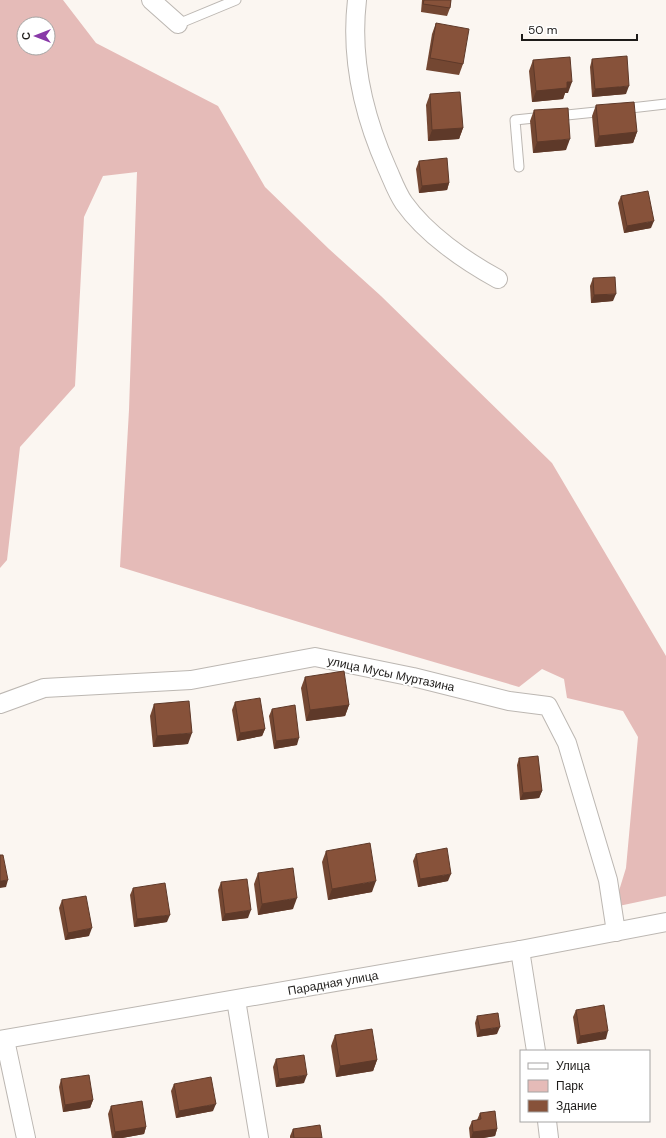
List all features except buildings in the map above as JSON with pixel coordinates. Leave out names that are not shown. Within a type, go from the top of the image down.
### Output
[{"type":"street","points":[[151,0],[178,24]]},
{"type":"street","points":[[357,0],[354,23],[355,57],[360,90],[366,115],[377,146],[404,203],[428,230],[472,265],[498,279]]},
{"type":"street","name":"улица Мусы Муртазина","points":[[0,704],[44,688],[191,680],[315,657],[413,677],[509,701],[548,706],[569,751],[608,880],[616,932]]},
{"type":"street","name":"Парадная улица","points":[[2,1040],[520,950],[666,922]]},
{"type":"street","points":[[520,950],[536,1050]]},
{"type":"street","points":[[236,1000],[259,1138]]},
{"type":"street","points":[[2,1040],[26,1138]]},
{"type":"street","points":[[547,1122],[549,1138]]},
{"type":"lane","points":[[178,24],[236,0]]},
{"type":"lane","points":[[519,167],[515,120],[666,104]]},
{"type":"green space","points":[[0,0],[63,0],[96,43],[218,106],[265,187],[329,249],[381,296],[552,463],[666,656],[666,896],[614,907],[626,868],[638,737],[623,711],[567,698],[564,679],[542,669],[519,687],[338,634],[120,567],[129,410],[137,172],[103,176],[84,217],[75,386],[20,447],[7,560],[0,568]]}]
